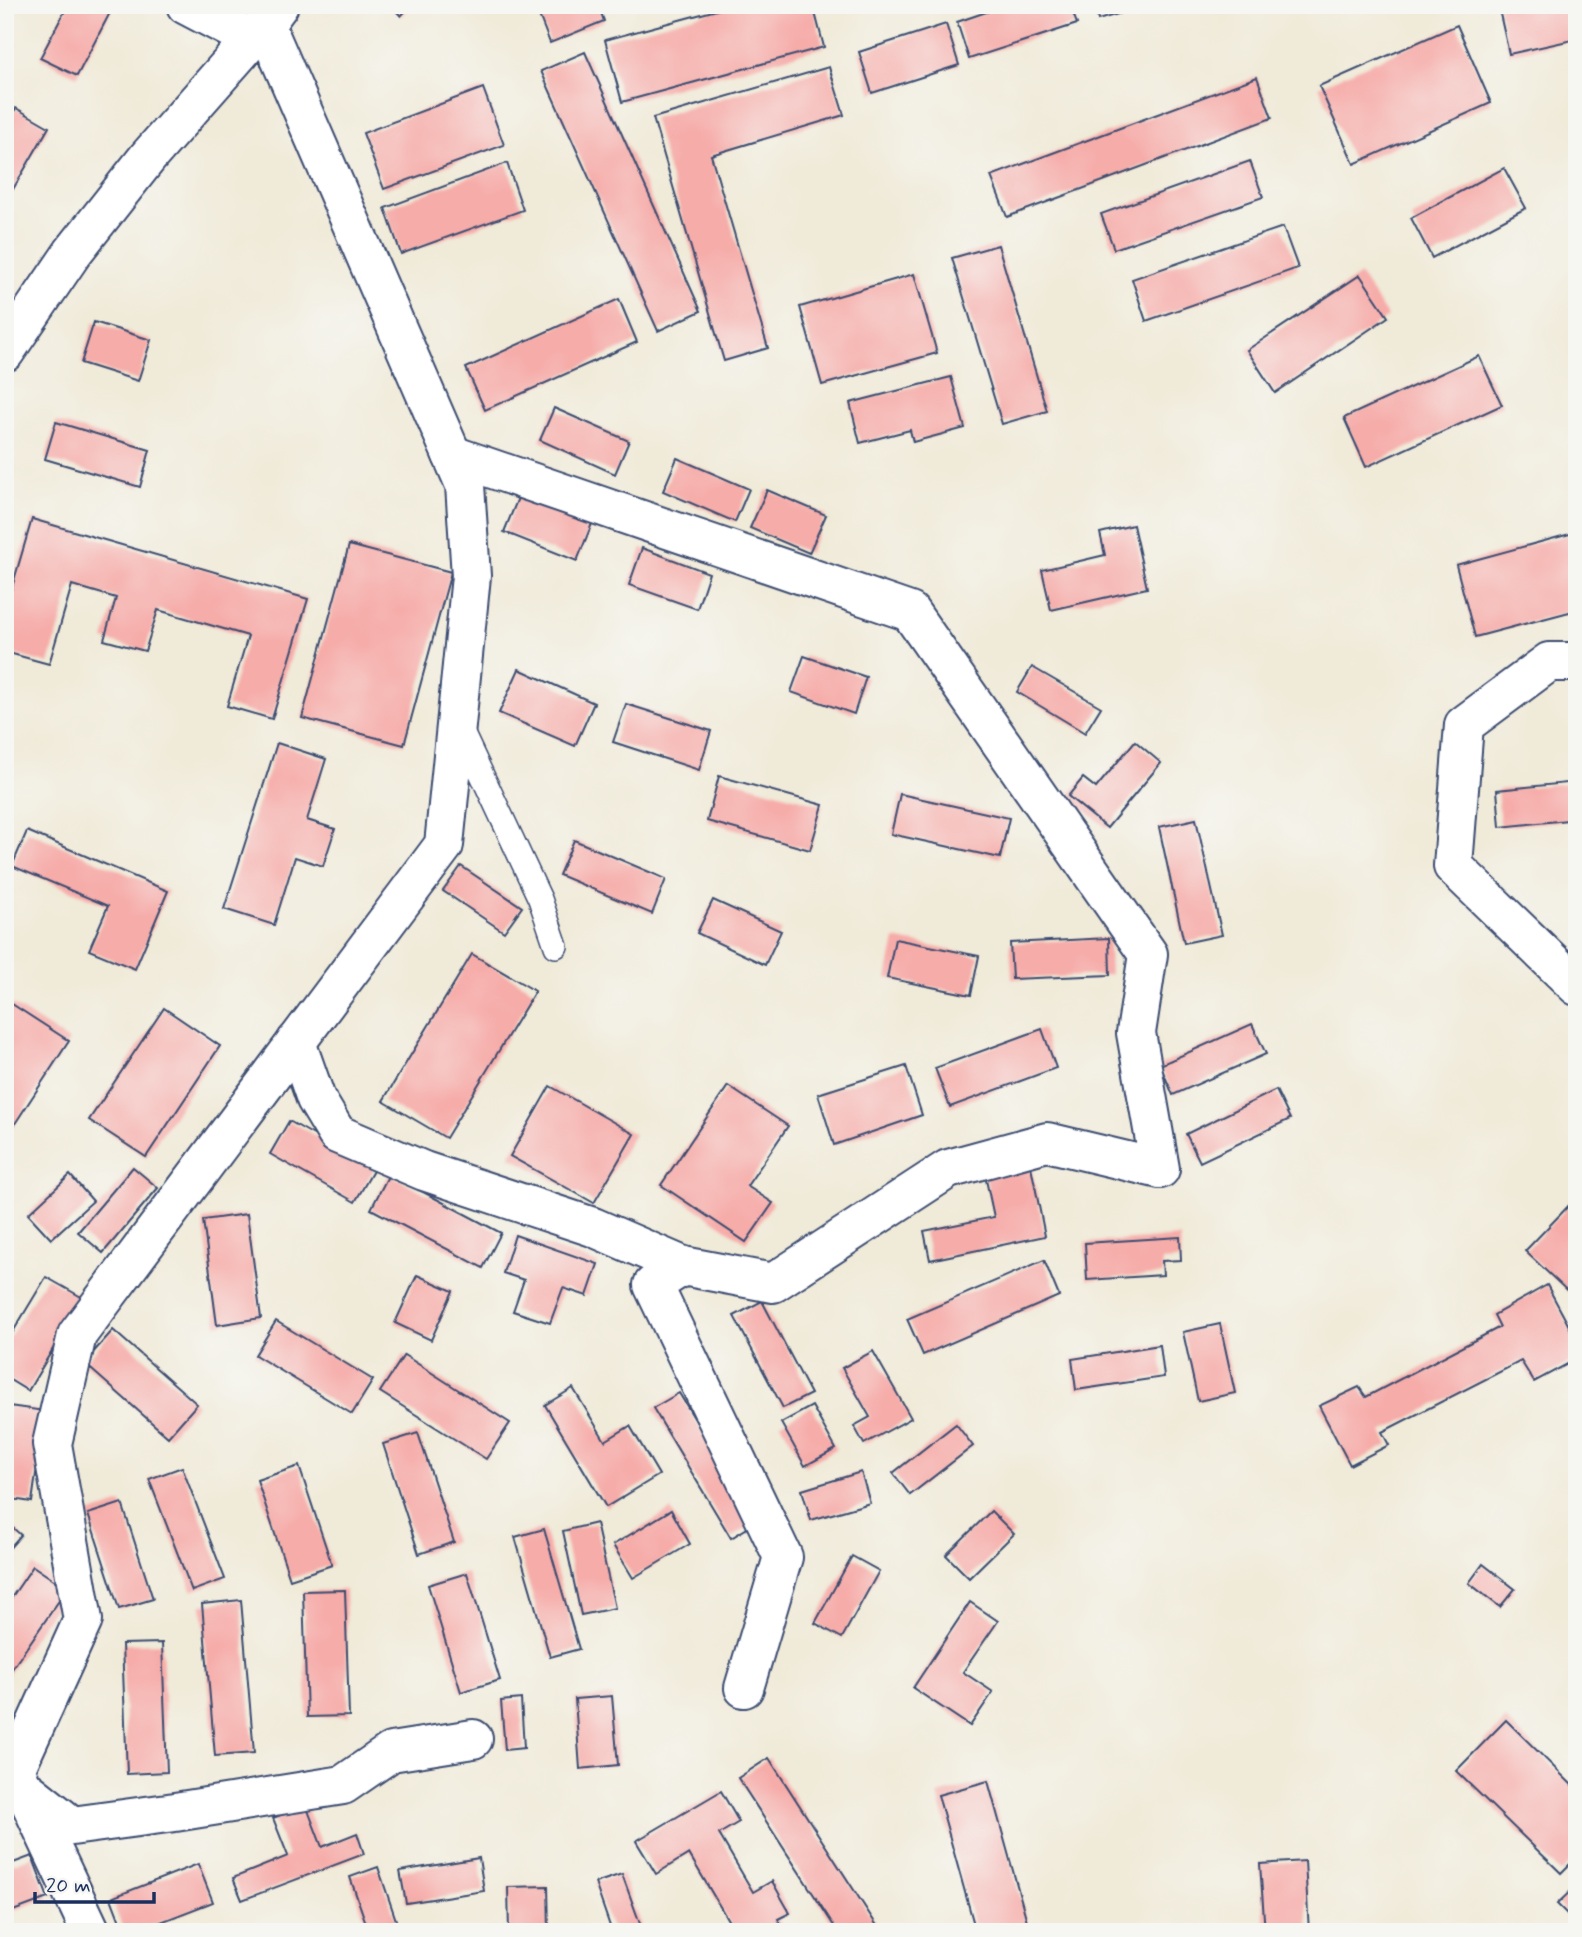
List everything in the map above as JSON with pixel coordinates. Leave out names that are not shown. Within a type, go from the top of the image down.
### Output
[{"type":"street","points":[[186,5],[265,23]]},
{"type":"street","points":[[5,352],[73,252],[148,157],[265,23]]},
{"type":"street","points":[[11,1778],[83,1620],[52,1444],[77,1335],[444,845],[471,576],[465,485],[265,23]]},
{"type":"street","points":[[296,1042],[316,1099],[337,1134],[425,1171],[593,1227],[683,1266],[773,1283],[948,1169],[1047,1142],[1160,1169],[1136,1033],[1148,954],[909,612],[452,455]]},
{"type":"street","points":[[1577,662],[1549,662],[1464,726],[1453,866],[1577,986]]},
{"type":"street","points":[[683,1266],[653,1285],[783,1557],[744,1688]]},
{"type":"street","points":[[11,1778],[72,1826],[343,1785],[391,1752],[473,1739]]},
{"type":"street","points":[[11,1778],[91,1932]]},
{"type":"lane","points":[[456,720],[540,899],[556,946]]},
{"type":"building","points":[[68,5],[114,5],[77,76],[40,58]]},
{"type":"building","points":[[390,5],[411,5],[401,16]]},
{"type":"building","points":[[535,5],[598,5],[604,21],[550,43]]},
{"type":"building","points":[[735,5],[813,5],[824,47],[622,102],[605,40]]},
{"type":"building","points":[[1007,5],[1070,5],[1077,24],[969,59],[957,22]]},
{"type":"building","points":[[1093,5],[1129,5],[1131,10],[1098,20]]},
{"type":"building","points":[[1498,5],[1577,5],[1577,39],[1509,54]]},
{"type":"building","points":[[946,24],[959,65],[872,93],[859,52]]},
{"type":"building","points":[[1457,25],[1491,103],[1354,164],[1319,86]]},
{"type":"building","points":[[585,52],[701,311],[658,331],[541,71]]},
{"type":"building","points":[[829,67],[844,115],[711,155],[768,348],[724,361],[653,118]]},
{"type":"building","points":[[1257,77],[1272,118],[1007,217],[991,176]]},
{"type":"building","points":[[483,88],[504,145],[384,189],[363,133]]},
{"type":"building","points":[[16,108],[49,127],[5,203],[5,126]]},
{"type":"building","points":[[1250,161],[1263,197],[1114,249],[1101,214]]},
{"type":"building","points":[[507,163],[523,210],[401,254],[385,208]]},
{"type":"building","points":[[1504,168],[1526,208],[1432,258],[1411,218]]},
{"type":"building","points":[[1283,227],[1298,268],[1146,321],[1132,279]]},
{"type":"building","points":[[998,245],[1047,411],[1002,424],[952,258]]},
{"type":"building","points":[[914,274],[937,353],[822,385],[800,307]]},
{"type":"building","points":[[1360,275],[1388,317],[1275,393],[1247,350]]},
{"type":"building","points":[[619,299],[637,342],[485,410],[466,368]]},
{"type":"building","points":[[94,322],[151,340],[138,381],[81,363]]},
{"type":"building","points":[[1479,356],[1502,405],[1366,467],[1344,418]]},
{"type":"building","points":[[951,377],[965,428],[913,442],[910,430],[860,443],[850,403]]},
{"type":"building","points":[[554,408],[629,441],[615,474],[540,440]]},
{"type":"building","points":[[56,422],[150,450],[140,487],[45,459]]},
{"type":"building","points":[[677,458],[749,489],[735,522],[663,491]]},
{"type":"building","points":[[767,490],[826,515],[809,553],[750,528]]},
{"type":"building","points":[[520,493],[593,521],[577,561],[504,532]]},
{"type":"building","points":[[32,519],[308,599],[272,719],[227,706],[248,636],[158,610],[145,651],[104,640],[116,598],[72,585],[49,664],[5,652],[5,611]]},
{"type":"building","points":[[1133,525],[1147,588],[1051,610],[1042,570],[1105,555],[1100,533]]},
{"type":"building","points":[[1577,532],[1577,610],[1475,637],[1456,565]]},
{"type":"building","points":[[349,545],[451,572],[404,745],[302,718]]},
{"type":"building","points":[[642,548],[709,573],[697,609],[629,585]]},
{"type":"building","points":[[804,656],[866,677],[854,714],[791,692]]},
{"type":"building","points":[[1032,667],[1101,707],[1085,733],[1017,692]]},
{"type":"building","points":[[519,669],[594,703],[575,746],[499,713]]},
{"type":"building","points":[[626,704],[711,731],[699,770],[613,742]]},
{"type":"building","points":[[1135,741],[1161,763],[1107,828],[1068,796],[1083,778],[1096,788]]},
{"type":"building","points":[[277,743],[326,759],[307,820],[335,829],[323,866],[295,857],[274,925],[224,909]]},
{"type":"building","points":[[719,776],[823,805],[810,850],[707,821]]},
{"type":"building","points":[[1577,782],[1577,819],[1500,827],[1497,790]]},
{"type":"building","points":[[900,794],[1009,818],[1000,858],[891,834]]},
{"type":"building","points":[[1196,819],[1222,935],[1184,943],[1159,827]]},
{"type":"building","points":[[27,831],[168,891],[135,969],[89,950],[108,906],[12,866]]},
{"type":"building","points":[[574,840],[666,879],[652,914],[559,875]]},
{"type":"building","points":[[461,866],[522,907],[504,932],[443,891]]},
{"type":"building","points":[[713,900],[781,931],[765,965],[697,933]]},
{"type":"building","points":[[1109,938],[1110,975],[1012,979],[1010,943]]},
{"type":"building","points":[[895,939],[979,956],[971,995],[887,978]]},
{"type":"building","points":[[472,954],[535,991],[446,1138],[383,1101]]},
{"type":"building","points":[[12,1004],[69,1041],[5,1139],[5,1015]]},
{"type":"building","points":[[164,1008],[220,1046],[146,1157],[89,1120]]},
{"type":"building","points":[[1252,1024],[1266,1054],[1173,1095],[1160,1065]]},
{"type":"building","points":[[1042,1029],[1056,1068],[950,1107],[935,1068]]},
{"type":"building","points":[[906,1066],[922,1115],[834,1145],[818,1094]]},
{"type":"building","points":[[550,1086],[634,1134],[594,1203],[510,1156]]},
{"type":"building","points":[[728,1086],[788,1126],[747,1186],[773,1203],[746,1242],[661,1185]]},
{"type":"building","points":[[1276,1090],[1290,1119],[1200,1162],[1186,1134]]},
{"type":"building","points":[[289,1121],[374,1169],[355,1202],[270,1154]]},
{"type":"building","points":[[1031,1166],[1045,1236],[930,1260],[924,1231],[994,1217],[985,1175]]},
{"type":"building","points":[[133,1167],[158,1188],[103,1253],[78,1232]]},
{"type":"building","points":[[389,1174],[501,1233],[483,1268],[371,1209]]},
{"type":"building","points":[[70,1175],[93,1201],[51,1239],[28,1214]]},
{"type":"building","points":[[1577,1197],[1577,1300],[1525,1251]]},
{"type":"building","points":[[247,1214],[261,1318],[217,1325],[203,1220]]},
{"type":"building","points":[[515,1235],[598,1264],[587,1296],[563,1288],[550,1323],[513,1311],[524,1280],[503,1273]]},
{"type":"building","points":[[1180,1237],[1181,1260],[1162,1261],[1163,1275],[1087,1280],[1085,1243]]},
{"type":"building","points":[[1044,1260],[1059,1296],[923,1355],[907,1319]]},
{"type":"building","points":[[417,1275],[453,1291],[431,1340],[395,1323]]},
{"type":"building","points":[[46,1277],[83,1298],[28,1391],[5,1377],[5,1345]]},
{"type":"building","points":[[1547,1285],[1577,1341],[1577,1359],[1534,1382],[1521,1361],[1382,1432],[1389,1445],[1350,1465],[1319,1406],[1359,1387],[1366,1397],[1500,1327],[1494,1315]]},
{"type":"building","points":[[762,1301],[811,1394],[783,1408],[734,1316]]},
{"type":"building","points":[[276,1321],[373,1380],[352,1414],[255,1355]]},
{"type":"building","points":[[1220,1324],[1235,1393],[1198,1401],[1183,1332]]},
{"type":"building","points":[[113,1330],[197,1404],[168,1437],[84,1363]]},
{"type":"building","points":[[1160,1345],[1164,1377],[1076,1390],[1072,1359]]},
{"type":"building","points":[[873,1351],[911,1418],[864,1444],[854,1426],[870,1417],[842,1368]]},
{"type":"building","points":[[404,1355],[510,1423],[486,1459],[380,1392]]},
{"type":"building","points":[[573,1388],[605,1441],[630,1426],[659,1475],[606,1507],[545,1405]]},
{"type":"building","points":[[679,1393],[757,1522],[731,1538],[653,1408]]},
{"type":"building","points":[[9,1406],[45,1411],[32,1502],[5,1498],[5,1431]]},
{"type":"building","points":[[812,1406],[836,1449],[805,1466],[781,1423]]},
{"type":"building","points":[[956,1424],[973,1446],[910,1495],[893,1473]]},
{"type":"building","points":[[418,1433],[454,1542],[419,1554],[383,1444]]},
{"type":"building","points":[[299,1466],[332,1565],[290,1579],[257,1480]]},
{"type":"building","points":[[182,1467],[225,1579],[192,1591],[149,1479]]},
{"type":"building","points":[[861,1472],[870,1503],[811,1520],[802,1490]]},
{"type":"building","points":[[122,1503],[153,1599],[119,1609],[88,1514]]},
{"type":"building","points":[[671,1510],[690,1544],[633,1578],[613,1545]]},
{"type":"building","points":[[991,1511],[1014,1534],[969,1578],[946,1555]]},
{"type":"building","points":[[5,1521],[21,1535],[5,1553]]},
{"type":"building","points":[[596,1523],[615,1608],[581,1615],[563,1531]]},
{"type":"building","points":[[544,1529],[579,1649],[550,1657],[515,1537]]},
{"type":"building","points":[[852,1556],[879,1571],[842,1638],[815,1623]]},
{"type":"building","points":[[1483,1564],[1515,1589],[1500,1607],[1469,1583]]},
{"type":"building","points":[[33,1566],[67,1589],[5,1679],[5,1607]]},
{"type":"building","points":[[467,1573],[500,1680],[461,1692],[428,1585]]},
{"type":"building","points":[[345,1590],[349,1716],[307,1717],[303,1591]]},
{"type":"building","points":[[241,1600],[254,1753],[215,1756],[202,1604]]},
{"type":"building","points":[[970,1602],[998,1621],[963,1672],[993,1692],[970,1726],[913,1688]]},
{"type":"building","points":[[162,1643],[167,1772],[127,1774],[122,1644]]},
{"type":"building","points":[[612,1696],[618,1765],[580,1769],[575,1699]]},
{"type":"building","points":[[521,1699],[524,1748],[505,1750],[501,1701]]},
{"type":"building","points":[[1506,1720],[1577,1790],[1577,1857],[1561,1873],[1456,1771]]},
{"type":"building","points":[[769,1758],[881,1932],[838,1932],[738,1778]]},
{"type":"building","points":[[988,1781],[1030,1932],[976,1932],[938,1795]]},
{"type":"building","points":[[721,1791],[739,1822],[719,1834],[753,1892],[772,1881],[790,1913],[778,1919],[786,1932],[735,1932],[689,1854],[656,1874],[636,1841]]},
{"type":"building","points":[[306,1805],[322,1847],[357,1833],[364,1854],[242,1900],[233,1878],[288,1856],[273,1818]]},
{"type":"building","points":[[32,1856],[48,1898],[5,1914],[5,1866]]},
{"type":"building","points":[[479,1858],[484,1891],[406,1903],[400,1871]]},
{"type":"building","points":[[1305,1861],[1309,1932],[1265,1932],[1260,1864]]},
{"type":"building","points":[[198,1864],[213,1902],[135,1932],[124,1932],[111,1898]]},
{"type":"building","points":[[378,1867],[400,1932],[369,1932],[350,1877]]},
{"type":"building","points":[[622,1874],[643,1932],[612,1932],[595,1883]]},
{"type":"building","points":[[1577,1885],[1577,1915],[1572,1919],[1557,1904]]},
{"type":"building","points":[[548,1886],[549,1932],[509,1932],[508,1887]]}]
